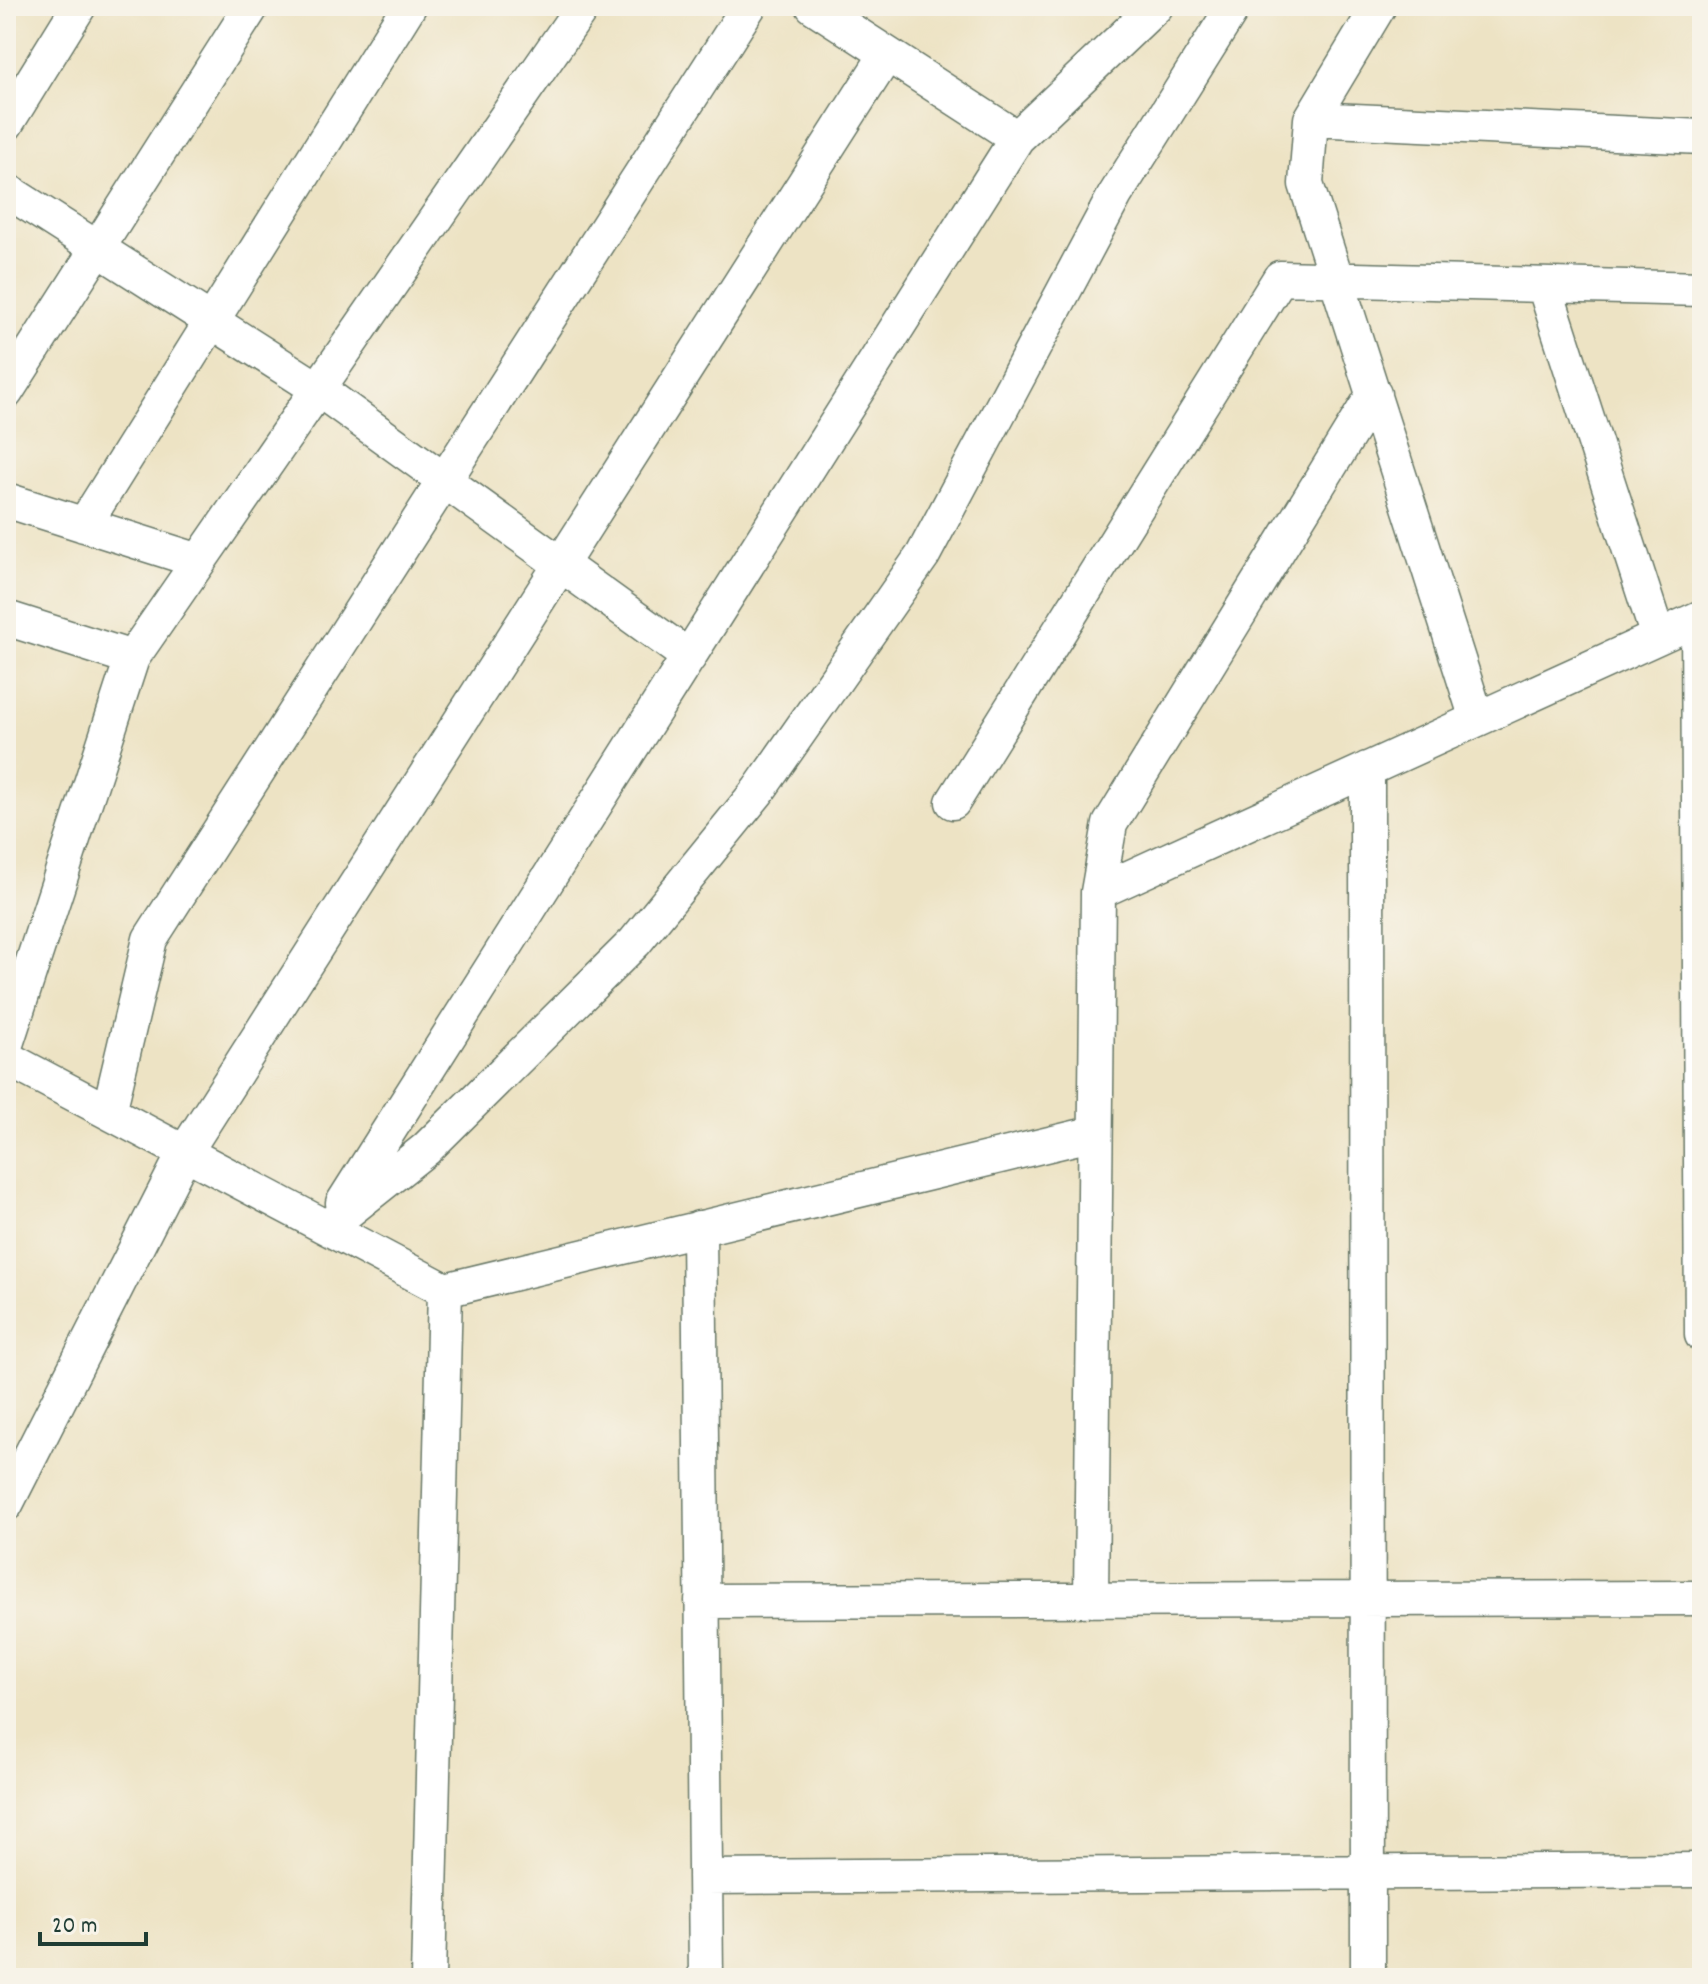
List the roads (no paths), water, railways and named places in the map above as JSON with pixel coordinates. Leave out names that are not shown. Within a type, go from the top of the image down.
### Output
[{"type":"street","points":[[6,124],[79,6]]},
{"type":"street","points":[[6,392],[252,6]]},
{"type":"street","points":[[84,525],[409,6]]},
{"type":"street","points":[[6,1044],[132,658],[583,6]]},
{"type":"street","points":[[109,1112],[150,939],[749,6]]},
{"type":"street","points":[[813,6],[1017,138]]},
{"type":"street","points":[[328,1227],[1017,138],[1156,6]]},
{"type":"street","points":[[328,1227],[426,1149],[635,942],[758,791],[923,555],[1115,195],[1234,6]]},
{"type":"street","points":[[1379,6],[1311,119],[1306,184],[1477,719]]},
{"type":"street","points":[[6,1504],[185,1152],[887,54]]},
{"type":"street","points":[[1311,119],[1702,137]]},
{"type":"street","points":[[6,190],[318,389],[689,657]]},
{"type":"street","points":[[953,802],[1280,278],[1702,289]]},
{"type":"street","points":[[1544,285],[1658,637]]},
{"type":"street","points":[[1091,1600],[1098,892],[1110,824],[1374,394]]},
{"type":"street","points":[[6,500],[199,561]]},
{"type":"street","points":[[6,618],[132,658]]},
{"type":"street","points":[[1098,892],[1700,618],[1702,1335]]},
{"type":"street","points":[[1367,769],[1368,1978]]},
{"type":"street","points":[[6,1058],[445,1290],[1095,1133]]},
{"type":"street","points":[[699,1228],[706,1978]]},
{"type":"street","points":[[428,1978],[445,1290]]},
{"type":"street","points":[[702,1601],[1702,1598]]},
{"type":"street","points":[[705,1877],[1702,1870]]}]
